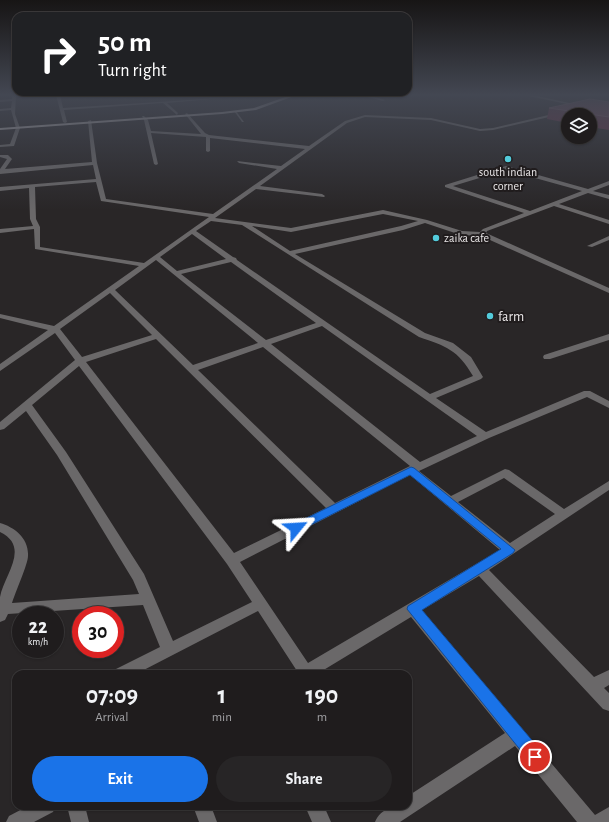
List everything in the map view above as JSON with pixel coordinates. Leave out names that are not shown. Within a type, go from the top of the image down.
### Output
[{"type":"street","points":[[0,146],[12,145],[16,133]]},
{"type":"street","points":[[91,133],[95,163],[103,200],[243,224],[291,230],[383,212],[425,221],[462,233],[482,234],[609,291]]},
{"type":"street","points":[[149,133],[156,164]]},
{"type":"street","points":[[169,133],[208,136],[311,148]]},
{"type":"street","points":[[203,133],[208,136]]},
{"type":"street","points":[[0,368],[331,133]]},
{"type":"street","points":[[208,136],[208,151]]},
{"type":"street","points":[[0,156],[6,156],[10,160],[0,171]]},
{"type":"street","points":[[239,162],[283,168]]},
{"type":"street","points":[[0,171],[95,163]]},
{"type":"street","points":[[530,213],[447,186],[506,168],[609,197]]},
{"type":"street","points":[[0,189],[98,180]]},
{"type":"street","points":[[482,234],[485,230],[609,183]]},
{"type":"street","points":[[32,186],[33,219],[37,227],[37,248],[146,265]]},
{"type":"street","points":[[256,187],[322,196]]},
{"type":"street","points":[[554,204],[609,222]]},
{"type":"street","points":[[289,253],[403,228],[425,221]]},
{"type":"street","points":[[243,224],[422,335],[450,345],[468,359],[478,377],[429,398]]},
{"type":"street","points":[[0,231],[37,227]]},
{"type":"street","points":[[193,232],[234,259],[429,398],[485,436]]},
{"type":"street","points":[[590,246],[609,238]]},
{"type":"street","points":[[157,258],[415,468],[450,502],[509,550]]},
{"type":"street","points":[[176,273],[234,259]]},
{"type":"street","points":[[111,290],[334,509]]},
{"type":"street","points":[[0,316],[56,329],[232,560],[303,670]]},
{"type":"street","points":[[192,369],[323,323]]},
{"type":"street","points":[[0,427],[80,361],[158,336]]},
{"type":"street","points":[[547,357],[609,336]]},
{"type":"street","points":[[232,560],[415,468],[586,393],[609,405]]},
{"type":"street","points":[[27,406],[62,454],[138,578],[169,650]]},
{"type":"street","points":[[450,502],[505,472],[563,514]]},
{"type":"street","points":[[310,670],[480,569],[609,485]]},
{"type":"street","points":[[0,527],[6,528],[15,537],[20,545],[22,556],[1,612],[147,599]]},
{"type":"street","points":[[480,569],[609,704]]},
{"type":"street","points":[[129,670],[260,604]]},
{"type":"street","points":[[413,609],[589,822]]},
{"type":"street","points":[[592,686],[609,676]]},
{"type":"street","points":[[412,804],[517,735]]},
{"type":"street","points":[[15,822],[39,810]]},
{"type":"street","points":[[77,810],[80,822]]},
{"type":"street","points":[[204,810],[208,822]]},
{"type":"street","points":[[316,810],[322,822]]},
{"type":"street","points":[[384,822],[402,810]]},
{"type":"street","points":[[600,822],[609,816]]},
{"type":"place","name":"south indian corner","points":[[508,159]]},
{"type":"place","name":"zaika cafe","points":[[436,238]]},
{"type":"place","name":"farm","points":[[490,316]]},
{"type":"route","points":[[296,528],[411,470],[509,550],[413,609],[535,757]]}]
